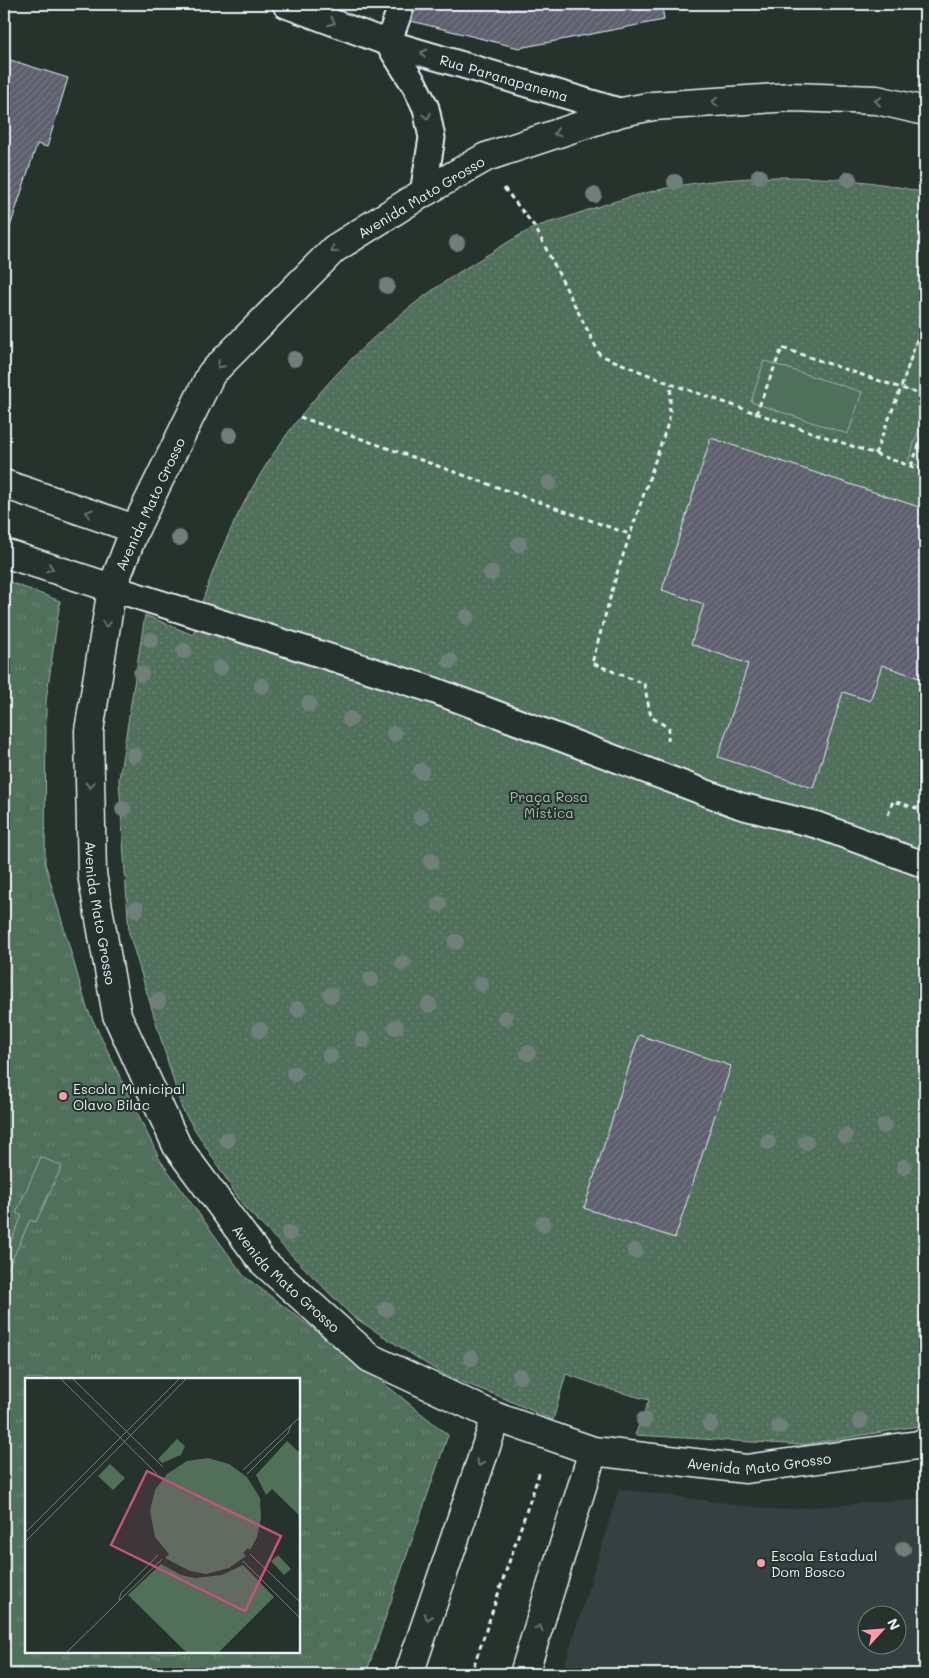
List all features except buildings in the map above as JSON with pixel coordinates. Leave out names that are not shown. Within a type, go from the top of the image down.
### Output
[{"type":"main road","name":"Avenida Mato Grosso","points":[[925,111],[877,100],[792,97],[653,106],[622,112],[486,157],[423,193],[334,249],[211,374],[135,529],[112,588],[89,731],[92,874],[117,1015],[177,1146],[262,1262],[370,1358],[496,1417],[593,1451],[746,1469],[918,1445],[925,1442]]},
{"type":"main road","points":[[4,484],[135,529]]},
{"type":"main road","points":[[4,553],[112,588]]},
{"type":"main road","points":[[409,1674],[496,1417]]},
{"type":"main road","points":[[524,1674],[593,1451]]},
{"type":"lane","name":"Rua Paranapanema","points":[[286,4],[388,42],[622,112]]},
{"type":"lane","points":[[402,4],[388,42],[414,84],[426,108],[432,138],[423,193]]},
{"type":"lane","points":[[112,588],[433,690],[741,806],[816,825],[925,865]]},
{"type":"path","points":[[500,182],[535,227],[600,355],[671,384],[925,471]]},
{"type":"path","points":[[875,454],[901,388],[925,314]]},
{"type":"path","points":[[756,414],[782,348],[925,396]]},
{"type":"path","points":[[667,779],[669,728],[651,717],[644,684],[592,663],[616,573],[669,420],[671,384]]},
{"type":"path","points":[[300,417],[630,534]]},
{"type":"path","points":[[911,466],[925,430]]},
{"type":"path","points":[[471,1674],[552,1437]]},
{"type":"shaded area","name":"Escola Estadual Dom Bosco","points":[[619,1489],[777,1510],[925,1498],[925,1674],[562,1674]]},
{"type":"green space","name":"Praça Rosa Mística","points":[[775,177],[850,180],[888,185],[925,193],[925,1423],[918,1426],[803,1445],[635,1435],[649,1400],[612,1390],[566,1374],[553,1420],[444,1375],[352,1316],[244,1207],[182,1109],[129,933],[119,779],[145,615],[193,635],[206,591],[229,533],[255,484],[285,438],[318,394],[356,354],[397,317],[442,284],[511,240],[538,226],[652,191],[712,181]]},
{"type":"green space","points":[[925,315],[925,396],[901,388]]},
{"type":"green space","points":[[764,361],[862,392],[848,434],[751,402]]},
{"type":"green space","points":[[922,420],[925,421],[925,468],[908,462]]},
{"type":"green space","name":"Escola Municipal Olavo Bilac","points":[[4,580],[60,601],[46,701],[45,863],[87,1008],[160,1160],[244,1276],[365,1368],[448,1435],[366,1674],[4,1674]]},
{"type":"green space","points":[[41,1157],[62,1166],[36,1222],[30,1220],[4,1278],[4,1257],[22,1216],[16,1213]]},
{"type":"place","name":"Escola Municipal Olavo Bilac","points":[[63,1096]]},
{"type":"place","name":"Escola Estadual Dom Bosco","points":[[761,1563]]}]
